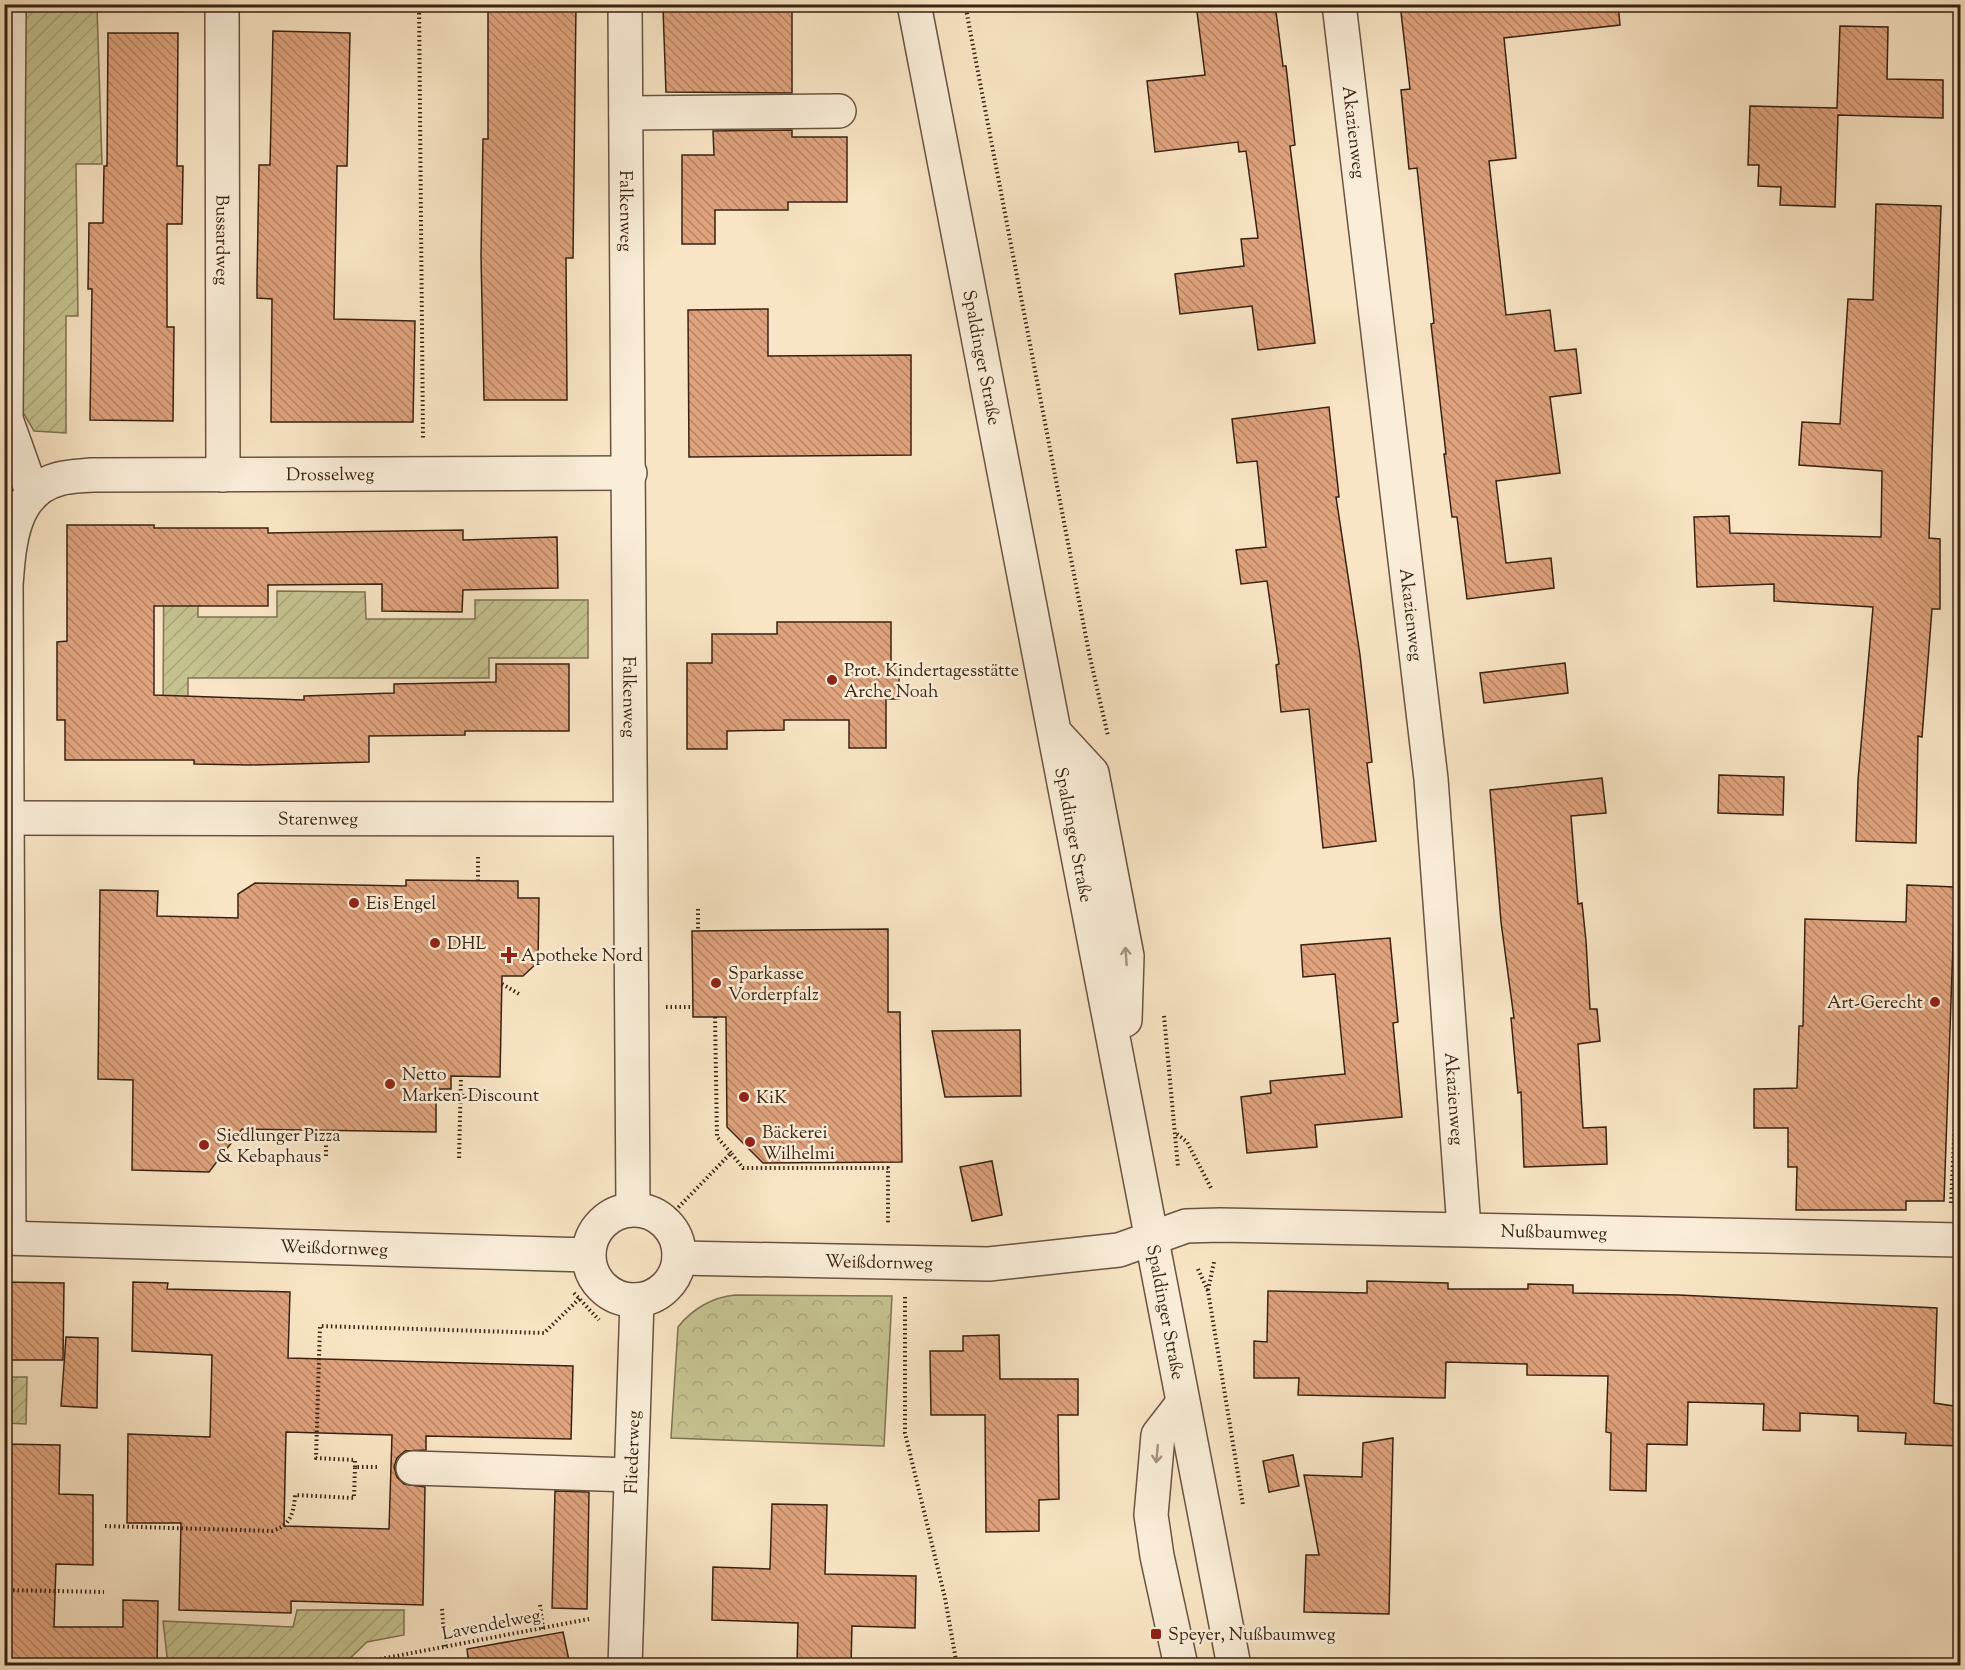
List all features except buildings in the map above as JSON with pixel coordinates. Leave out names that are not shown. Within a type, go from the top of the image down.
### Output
[{"type":"street","points":[[7,1238],[6,585],[9,548],[17,518],[32,492],[5,418],[9,4]]},
{"type":"street","name":"Bussardweg","points":[[222,4],[223,475]]},
{"type":"street","name":"Falkenweg","points":[[625,4],[630,473],[633,1209]]},
{"type":"street","name":"Spaldinger Straße","points":[[914,4],[1234,1665]]},
{"type":"street","name":"Akazienweg","points":[[1339,4],[1431,779],[1464,1228]]},
{"type":"street","points":[[626,113],[839,111]]},
{"type":"street","name":"Drosselweg","points":[[32,492],[59,479],[92,475],[630,473]]},
{"type":"street","name":"Starenweg","points":[[7,818],[630,819]]},
{"type":"street","points":[[633,1209],[650,1212],[664,1221],[675,1238],[679,1258],[676,1270],[661,1290],[637,1300],[622,1298],[609,1292],[591,1270],[588,1255],[592,1238],[601,1223],[615,1213],[633,1209]]},
{"type":"street","name":"Nußbaumweg","points":[[1152,1239],[1186,1226],[1195,1226],[1464,1228],[1953,1240]]},
{"type":"street","name":"Weißdornweg","points":[[7,1238],[588,1255]]},
{"type":"street","name":"Weißdornweg","points":[[679,1258],[988,1264],[1119,1250],[1152,1239]]},
{"type":"street","name":"Fliederweg","points":[[625,1665],[637,1300]]},
{"type":"street","points":[[1181,1665],[1157,1556],[1151,1515],[1158,1435],[1182,1404]]},
{"type":"street","points":[[413,1468],[631,1475]]},
{"type":"path","points":[[420,4],[423,474]]},
{"type":"path","points":[[965,4],[1089,653],[1109,738]]},
{"type":"path","points":[[698,909],[698,930]]},
{"type":"path","points":[[502,984],[519,994]]},
{"type":"path","points":[[1163,1008],[1176,1133]]},
{"type":"path","points":[[715,1017],[717,1137],[743,1168],[888,1168],[888,1230]]},
{"type":"path","points":[[1953,1240],[1946,1210],[1953,1200],[1960,1017]]},
{"type":"path","points":[[459,1158],[461,1076]]},
{"type":"path","points":[[436,1095],[517,1097]]},
{"type":"path","points":[[326,1130],[326,1156]]},
{"type":"path","points":[[664,1221],[730,1153]]},
{"type":"path","points":[[1954,1164],[1960,1165]]},
{"type":"path","points":[[566,1287],[580,1298],[601,1324]]},
{"type":"path","points":[[905,1289],[904,1433],[945,1598],[957,1665]]},
{"type":"path","points":[[1208,1290],[1245,1513]]},
{"type":"path","points":[[105,1526],[272,1531],[286,1524],[291,1517],[295,1496],[354,1498],[355,1460],[316,1458],[320,1326],[544,1333],[580,1298]]},
{"type":"path","points":[[355,1467],[413,1468]]},
{"type":"path","points":[[4,1590],[104,1592]]},
{"type":"path","points":[[540,1605],[543,1629]]},
{"type":"path","points":[[442,1609],[446,1647]]},
{"type":"path","name":"Lavendelweg","points":[[364,1665],[370,1661],[625,1612]]},
{"type":"green space","points":[[76,4],[97,7],[102,164],[76,164],[78,316],[66,316],[66,433],[34,431],[21,409],[21,5]]},
{"type":"green space","points":[[164,541],[198,541],[198,617],[277,617],[277,591],[365,592],[366,619],[475,619],[475,600],[588,600],[588,658],[489,658],[489,678],[188,678],[188,709],[163,709]]},
{"type":"green space","points":[[735,1295],[892,1296],[884,1446],[671,1438],[678,1327],[704,1305],[719,1298]]},
{"type":"green space","points":[[5,1377],[27,1377],[26,1424],[5,1423]]},
{"type":"green space","points":[[297,1610],[404,1610],[404,1635],[367,1642],[343,1665],[168,1665],[163,1621],[293,1627]]},
{"type":"place","name":"Prot. Kindertagesstätte Arche Noah","points":[[832,680]]},
{"type":"place","name":"Eis Engel","points":[[354,903]]},
{"type":"place","name":"DHL","points":[[435,943]]},
{"type":"place","name":"Apotheke Nord","points":[[509,955]]},
{"type":"place","name":"Sparkasse Vorderpfalz","points":[[716,983]]},
{"type":"place","name":"Art-Gerecht","points":[[1935,1002]]},
{"type":"place","name":"Netto Marken-Discount","points":[[390,1084]]},
{"type":"place","name":"KiK","points":[[744,1097]]},
{"type":"place","name":"Bäckerei Wilhelmi","points":[[750,1142]]},
{"type":"place","name":"Siedlunger Pizza & Kebaphaus","points":[[204,1145]]},
{"type":"place","name":"Speyer, Nußbaumweg","points":[[1156,1634]]}]
